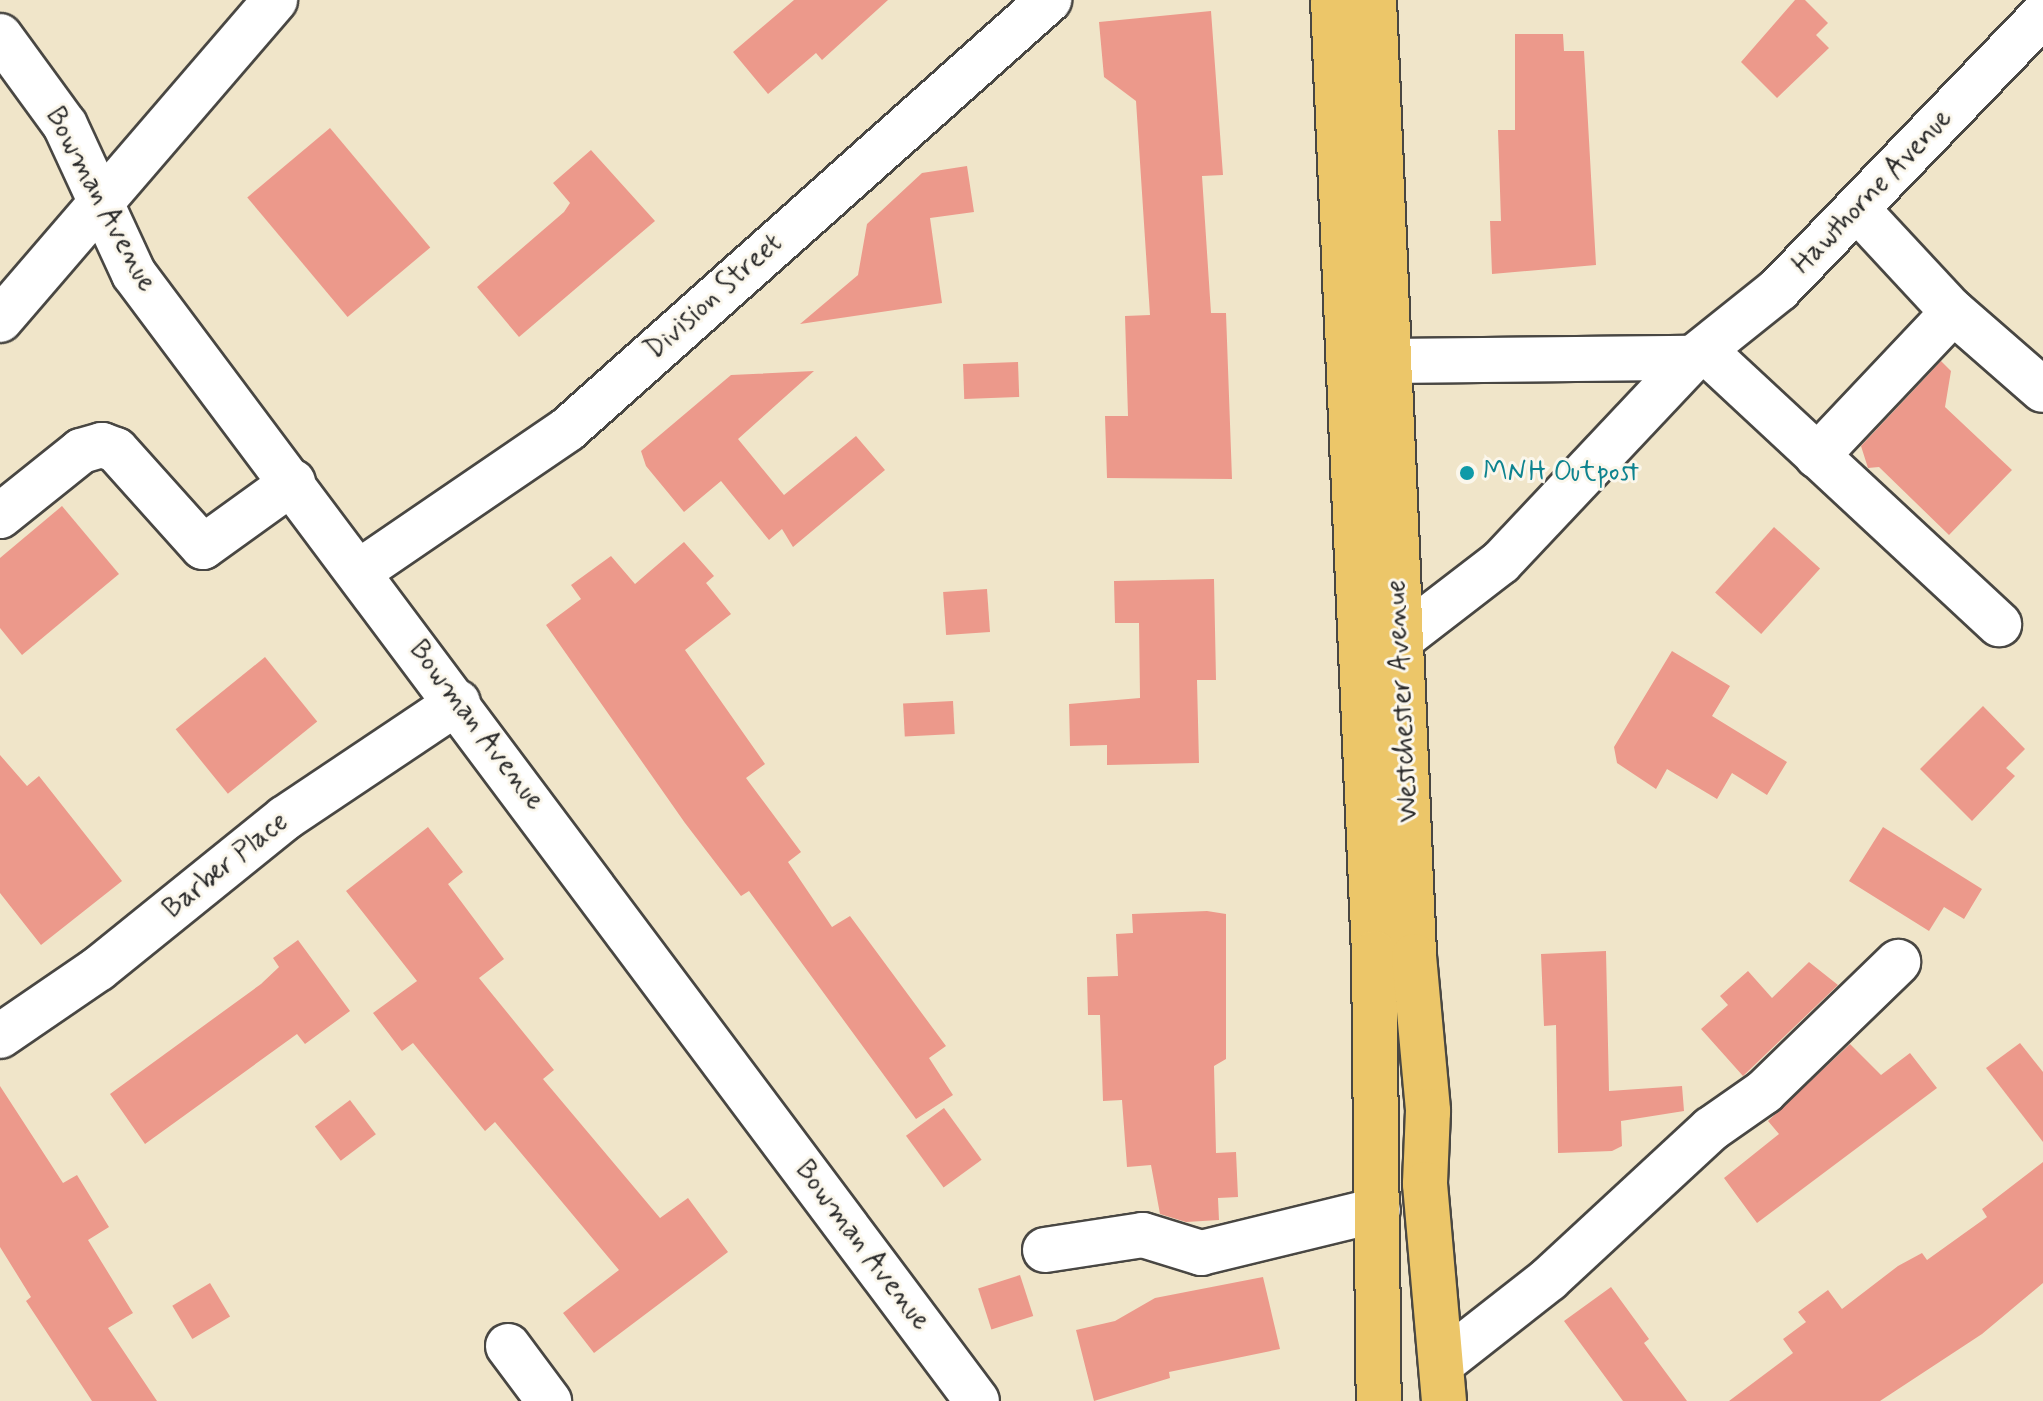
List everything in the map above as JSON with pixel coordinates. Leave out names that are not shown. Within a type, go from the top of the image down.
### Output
[{"type":"main road","name":"Westchester Avenue","points":[[1333,0],[1350,419],[1380,641],[1428,1111],[1425,1184],[1443,1382]]},
{"type":"main road","name":"Westchester Avenue","points":[[1374,0],[1389,361],[1380,641],[1379,1401]]},
{"type":"street","points":[[0,320],[275,0]]},
{"type":"street","name":"Division Street","points":[[360,571],[568,429],[1049,0]]},
{"type":"street","name":"Hawthorne Avenue","points":[[1380,641],[1501,562],[1699,354],[1779,289],[2043,15]]},
{"type":"street","name":"Bowman Avenue","points":[[0,36],[65,125],[134,274],[458,702],[974,1400]]},
{"type":"street","points":[[1857,209],[1953,312],[2043,390]]},
{"type":"street","points":[[1817,456],[1953,312]]},
{"type":"street","points":[[1350,419],[1389,361],[1699,354],[1817,456],[1999,624]]},
{"type":"street","points":[[0,516],[81,451],[102,445],[116,450],[203,547],[293,482]]},
{"type":"street","name":"Barber Place","points":[[0,1036],[98,969],[285,818],[458,702]]},
{"type":"street","points":[[1443,1382],[1711,1129],[1764,1092],[1898,962]]},
{"type":"street","points":[[1045,1250],[1143,1235],[1201,1253],[1378,1210]]},
{"type":"street","points":[[508,1346],[549,1401]]},
{"type":"building","points":[[794,0],[888,0],[822,60],[816,53],[768,94],[733,52]]},
{"type":"building","points":[[1795,0],[1805,0],[1828,23],[1816,35],[1829,48],[1777,98],[1741,62]]},
{"type":"building","points":[[1211,11],[1223,175],[1202,176],[1211,313],[1226,313],[1232,479],[1107,478],[1105,416],[1128,416],[1125,316],[1150,315],[1136,101],[1104,77],[1099,22]]},
{"type":"building","points":[[1515,34],[1563,34],[1564,51],[1584,51],[1596,265],[1492,274],[1490,221],[1501,221],[1498,130],[1515,130]]},
{"type":"building","points":[[330,128],[430,248],[348,317],[247,197]]},
{"type":"building","points":[[591,150],[655,221],[519,337],[477,287],[564,212],[570,203],[553,183]]},
{"type":"building","points":[[967,166],[974,212],[930,218],[942,303],[800,324],[858,275],[867,224],[922,173]]},
{"type":"building","points":[[1941,361],[1951,371],[1945,407],[2012,470],[1949,535],[1879,467],[1868,468],[1861,446]]},
{"type":"building","points":[[1018,362],[1019,397],[964,399],[963,364]]},
{"type":"building","points":[[814,371],[738,439],[784,495],[856,436],[885,470],[793,547],[782,529],[769,540],[721,481],[684,512],[646,466],[641,451],[731,375]]},
{"type":"building","points":[[62,506],[119,574],[22,655],[0,628],[0,558]]},
{"type":"building","points":[[1774,527],[1820,568],[1761,634],[1715,592]]},
{"type":"building","points":[[684,542],[714,576],[706,583],[731,614],[685,650],[765,764],[746,778],[801,852],[788,862],[832,927],[850,916],[946,1046],[929,1058],[953,1095],[916,1119],[749,891],[741,896],[685,823],[546,625],[581,599],[571,585],[611,556],[635,584]]},
{"type":"building","points":[[1214,579],[1216,680],[1197,680],[1199,763],[1107,765],[1107,745],[1070,746],[1069,704],[1140,698],[1139,623],[1115,623],[1114,581]]},
{"type":"building","points":[[987,589],[990,632],[946,635],[943,592]]},
{"type":"building","points":[[1672,651],[1730,686],[1712,716],[1787,762],[1767,795],[1732,773],[1717,799],[1667,769],[1656,789],[1617,763],[1614,747]]},
{"type":"building","points":[[265,657],[317,722],[228,794],[176,729]]},
{"type":"building","points":[[953,701],[955,734],[905,737],[903,704]]},
{"type":"building","points":[[1983,706],[2025,749],[2006,768],[2015,776],[1972,821],[1920,769]]},
{"type":"building","points":[[0,755],[27,786],[39,776],[122,881],[41,945],[0,893]]},
{"type":"building","points":[[428,827],[463,872],[448,884],[504,959],[479,978],[554,1070],[543,1079],[660,1218],[688,1198],[728,1252],[594,1353],[563,1313],[619,1270],[495,1122],[485,1131],[413,1043],[402,1051],[373,1013],[417,981],[346,891]]},
{"type":"building","points":[[1883,827],[1982,889],[1964,919],[1944,907],[1929,931],[1849,881]]},
{"type":"building","points":[[1207,911],[1226,914],[1226,1059],[1214,1066],[1216,1153],[1236,1152],[1238,1197],[1218,1198],[1219,1220],[1186,1222],[1160,1214],[1151,1165],[1127,1167],[1122,1100],[1103,1101],[1100,1015],[1088,1015],[1087,977],[1118,976],[1116,934],[1133,933],[1132,914]]},
{"type":"building","points":[[298,940],[350,1011],[305,1044],[297,1034],[145,1144],[110,1094],[261,984],[279,967],[273,958]]},
{"type":"building","points":[[1606,951],[1609,1091],[1682,1086],[1684,1111],[1621,1121],[1622,1146],[1612,1151],[1558,1153],[1556,1025],[1544,1026],[1541,954]]},
{"type":"building","points":[[1809,962],[1838,985],[1743,1076],[1701,1029],[1728,1005],[1720,996],[1748,971],[1772,998]]},
{"type":"building","points":[[2020,1043],[2043,1072],[2043,1142],[1986,1068]]},
{"type":"building","points":[[1850,1044],[1881,1075],[1910,1053],[1937,1088],[1757,1223],[1724,1178],[1779,1134],[1768,1121]]},
{"type":"building","points":[[0,1086],[63,1183],[77,1175],[109,1227],[88,1240],[133,1313],[108,1328],[157,1401],[92,1401],[26,1301],[31,1297],[0,1247]]},
{"type":"building","points":[[350,1100],[376,1134],[341,1161],[315,1126]]},
{"type":"building","points":[[944,1108],[982,1160],[944,1187],[906,1136]]},
{"type":"building","points":[[2043,1162],[2043,1283],[1982,1334],[1880,1401],[1729,1401],[1793,1353],[1783,1339],[1806,1322],[1798,1312],[1828,1290],[1842,1309],[1898,1266],[1922,1253],[1927,1260],[1987,1217],[1982,1209]]},
{"type":"building","points":[[1020,1275],[1033,1316],[991,1329],[978,1289]]},
{"type":"building","points":[[1263,1277],[1280,1349],[1169,1372],[1170,1378],[1094,1401],[1076,1330],[1115,1321],[1155,1298]]},
{"type":"building","points":[[210,1283],[230,1316],[192,1339],[172,1306]]},
{"type":"building","points":[[1611,1287],[1649,1339],[1644,1343],[1687,1401],[1623,1401],[1564,1321]]},
{"type":"place","name":"MNH Outpost","points":[[1467,473]]}]
